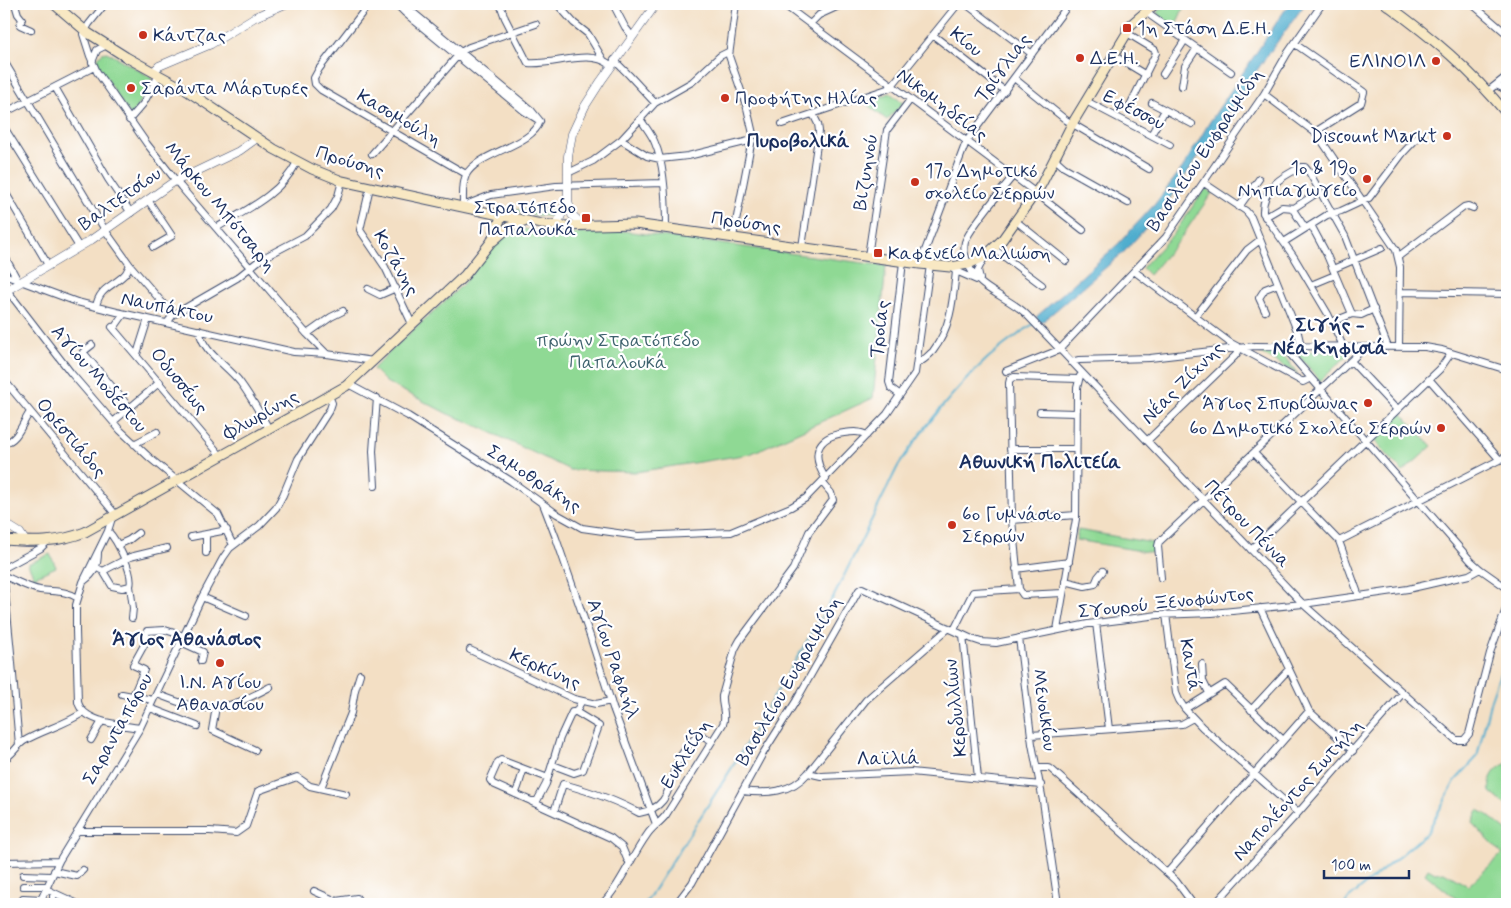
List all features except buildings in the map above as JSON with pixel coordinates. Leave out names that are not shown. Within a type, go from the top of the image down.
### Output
[{"type":"main road","name":"Προύσης","points":[[54,4],[84,30],[133,61],[186,90],[257,138],[297,162],[342,180],[527,222],[557,226],[621,224],[666,228],[943,267],[969,264],[984,258],[994,249],[1036,193],[1072,124],[1126,33],[1127,28],[1145,7],[1155,4]]},
{"type":"main road","points":[[1386,4],[1444,48],[1488,91],[1507,114]]},
{"type":"main road","name":"Φλωρίνης","points":[[491,242],[502,215]]},
{"type":"main road","name":"Φλωρίνης","points":[[4,540],[26,542],[62,540],[85,532],[329,396],[348,384],[464,276],[491,242],[511,226],[527,222]]},
{"type":"street","points":[[15,4],[18,14],[22,19],[20,25],[31,30]]},
{"type":"street","points":[[84,30],[105,4]]},
{"type":"street","points":[[129,120],[142,104],[159,66],[211,44],[255,17],[285,4]]},
{"type":"street","name":"Κασομούλη","points":[[369,4],[317,72],[314,81],[317,87],[466,174]]},
{"type":"street","points":[[396,4],[405,13],[531,110],[540,121],[538,127],[530,134],[478,164],[466,174],[463,187],[463,206],[491,195],[568,185],[663,183]]},
{"type":"street","points":[[403,4],[459,54]]},
{"type":"street","points":[[500,4],[528,63],[588,58],[610,62]]},
{"type":"street","points":[[557,4],[574,23],[588,34],[610,62],[633,78],[655,104]]},
{"type":"street","points":[[613,4],[622,23],[632,36]]},
{"type":"street","points":[[583,225],[572,215],[568,195],[569,149],[574,129],[610,62],[656,4]]},
{"type":"street","points":[[733,237],[752,140],[752,126],[728,52],[736,4]]},
{"type":"street","name":"Νικομηδείας","points":[[783,4],[1083,230]]},
{"type":"street","points":[[810,24],[820,15],[843,4]]},
{"type":"street","points":[[782,124],[887,90],[958,4]]},
{"type":"street","points":[[966,4],[1032,54]]},
{"type":"street","name":"Τρίγλιας","points":[[920,264],[966,142],[1069,4]]},
{"type":"street","name":"Βασιλείου Ευφραιμίδη","points":[[1006,370],[1059,350],[1170,232],[1264,94],[1322,4]]},
{"type":"street","points":[[1472,4],[1507,34]]},
{"type":"street","points":[[1145,7],[1153,18],[1231,72]]},
{"type":"street","points":[[372,154],[459,54],[469,47],[536,24]]},
{"type":"street","name":"Μάρκου Μπότσαρη","points":[[84,30],[83,35],[93,65],[129,120],[175,181],[307,334],[327,354]]},
{"type":"street","points":[[1126,33],[1155,50],[1156,53],[1128,109]]},
{"type":"street","name":"Κίου","points":[[933,35],[1005,91]]},
{"type":"street","points":[[1163,74],[1185,40]]},
{"type":"street","points":[[1295,44],[1364,92],[1361,103],[1315,132]]},
{"type":"street","points":[[4,113],[93,65],[97,50],[107,45]]},
{"type":"street","points":[[1182,86],[1185,66],[1197,48]]},
{"type":"street","points":[[568,173],[593,161],[621,140],[655,104],[690,83],[720,56],[728,52]]},
{"type":"street","points":[[1113,55],[1146,75]]},
{"type":"street","points":[[4,61],[106,230],[130,265],[172,315]]},
{"type":"street","points":[[1488,91],[1507,76]]},
{"type":"street","points":[[1014,78],[1072,124],[1150,169]]},
{"type":"street","points":[[1496,85],[1507,90]]},
{"type":"street","points":[[55,87],[112,185],[131,213]]},
{"type":"street","points":[[1264,94],[1315,132],[1394,246],[1399,256],[1398,347]]},
{"type":"street","name":"Βιζυηνού","points":[[868,256],[886,132],[890,124],[910,100]]},
{"type":"street","name":"Εφέσσου","points":[[1086,101],[1170,145]]},
{"type":"street","points":[[1152,103],[1192,124]]},
{"type":"street","points":[[1151,135],[1165,110]]},
{"type":"street","points":[[802,247],[818,131],[818,124],[813,114]]},
{"type":"street","points":[[641,120],[655,143],[660,159],[666,228]]},
{"type":"street","points":[[4,127],[79,247]]},
{"type":"street","points":[[1284,242],[1333,213],[1370,197],[1403,153],[1419,136]]},
{"type":"street","name":"Βαλτετσίου","points":[[6,291],[19,281],[106,230],[175,181],[239,151],[257,138]]},
{"type":"street","points":[[621,140],[647,156],[660,159],[688,156],[752,140]]},
{"type":"street","points":[[1055,159],[1064,167],[1128,203]]},
{"type":"street","points":[[216,228],[271,194],[289,176],[297,162]]},
{"type":"street","points":[[1264,215],[1273,184],[1301,167],[1305,167],[1345,236],[1388,347]]},
{"type":"street","points":[[979,281],[969,264],[965,245],[969,233],[1013,176]]},
{"type":"street","points":[[1240,207],[1259,179]]},
{"type":"street","points":[[167,323],[172,315],[237,278],[266,256],[302,238],[333,205],[342,180]]},
{"type":"street","points":[[1204,183],[1251,216],[1298,333],[1301,346]]},
{"type":"street","name":"Κοζάνης","points":[[370,187],[360,230],[379,256],[412,324]]},
{"type":"street","points":[[4,190],[48,265]]},
{"type":"street","points":[[1264,215],[1283,207],[1292,208],[1320,191]]},
{"type":"street","points":[[557,226],[568,195]]},
{"type":"street","points":[[148,200],[172,236],[153,246]]},
{"type":"street","points":[[1399,256],[1464,207],[1473,208]]},
{"type":"street","points":[[1292,208],[1308,227],[1334,272],[1352,314]]},
{"type":"street","points":[[1264,215],[1284,242],[1311,285],[1343,346]]},
{"type":"street","points":[[1016,221],[1066,261]]},
{"type":"street","points":[[1195,317],[1247,250],[1260,240]]},
{"type":"street","points":[[1311,285],[1354,260],[1382,248]]},
{"type":"street","points":[[994,249],[1042,285]]},
{"type":"street","points":[[4,255],[19,281]]},
{"type":"street","points":[[984,258],[978,272],[986,286]]},
{"type":"street","name":"Τροίας","points":[[899,394],[891,388],[889,382],[903,262]]},
{"type":"street","points":[[96,307],[97,297],[124,275],[130,265]]},
{"type":"street","points":[[867,435],[861,432],[846,433],[832,435],[825,439],[818,448],[817,454],[824,480],[867,435],[887,414],[899,394],[914,375],[930,266]]},
{"type":"street","points":[[943,267],[979,281]]},
{"type":"street","points":[[1134,271],[1238,347],[1303,382],[1311,378]]},
{"type":"street","points":[[917,363],[923,361],[929,355],[945,332],[950,318],[956,272]]},
{"type":"street","name":"Ναυπάκτου","points":[[4,275],[67,299],[124,314],[294,352],[327,354]]},
{"type":"street","name":"Πέτρου Πέννα","points":[[979,281],[1018,307],[1071,362],[1080,376],[1147,441],[1303,604],[1454,739],[1461,741],[1467,737],[1490,653],[1507,606]]},
{"type":"street","points":[[1265,311],[1259,298],[1265,289],[1278,284]]},
{"type":"street","points":[[368,289],[380,295],[396,288]]},
{"type":"street","name":"Αγίου Μοδέστου","points":[[6,291],[71,373],[113,422],[134,444],[218,514],[234,545]]},
{"type":"street","points":[[1400,292],[1507,294]]},
{"type":"street","points":[[1332,322],[1352,314],[1361,315],[1374,309]]},
{"type":"street","points":[[307,334],[331,316],[343,311]]},
{"type":"street","name":"Οδυσσέως","points":[[124,314],[113,327],[221,456]]},
{"type":"street","points":[[137,354],[148,319]]},
{"type":"street","points":[[199,330],[212,356],[225,366],[240,382],[269,429]]},
{"type":"street","points":[[92,345],[82,352],[130,408]]},
{"type":"street","points":[[1283,346],[1480,569],[1507,588]]},
{"type":"street","points":[[1161,578],[1158,544],[1351,361],[1359,353],[1359,346]]},
{"type":"street","points":[[1071,362],[1079,360],[1161,357],[1238,347]]},
{"type":"street","name":"Νέας Ζίχνης","points":[[1147,441],[1235,356],[1238,352],[1238,347],[1427,347],[1507,370]]},
{"type":"street","points":[[1251,550],[1442,367],[1451,353]]},
{"type":"street","points":[[327,354],[373,360]]},
{"type":"street","points":[[1351,361],[1397,410]]},
{"type":"street","points":[[1058,630],[1076,515],[1076,412],[1080,376],[1012,378],[1009,383],[1012,520],[1019,589],[1024,595],[1063,593]]},
{"type":"street","points":[[1339,542],[1418,500],[1504,459],[1429,379]]},
{"type":"street","name":"Ορεστιάδος","points":[[4,380],[114,517]]},
{"type":"street","points":[[113,422],[160,382]]},
{"type":"street","name":"Σαμοθράκης","points":[[348,384],[403,413],[495,471],[557,514],[582,528],[632,536],[731,532],[801,502],[824,480]]},
{"type":"street","name":"Σαρανταπόρου","points":[[40,902],[59,861],[140,728],[202,597],[226,553],[259,526],[278,504],[301,455],[330,409],[331,401],[329,396]]},
{"type":"street","points":[[375,486],[373,450],[377,398]]},
{"type":"street","points":[[4,443],[10,442],[30,412]]},
{"type":"street","points":[[1040,412],[1076,412]]},
{"type":"street","points":[[134,444],[157,432]]},
{"type":"street","points":[[1010,449],[1076,449]]},
{"type":"street","points":[[1254,453],[1339,542],[1359,596]]},
{"type":"street","name":"Ευκλείδη","points":[[602,904],[608,898],[646,836],[666,815],[725,719],[722,696],[736,646],[793,569],[809,532],[833,500],[824,480]]},
{"type":"street","name":"Αγίου Ραφαήλ","points":[[543,503],[590,636],[610,701],[656,824]]},
{"type":"street","points":[[549,520],[557,514]]},
{"type":"street","points":[[1012,520],[1076,515]]},
{"type":"street","points":[[114,517],[83,582],[78,598],[75,615],[79,706],[84,712],[102,721],[140,728]]},
{"type":"street","points":[[4,523],[20,533],[26,542]]},
{"type":"street","points":[[191,537],[227,530]]},
{"type":"street","points":[[108,531],[118,545],[130,575],[132,618]]},
{"type":"street","points":[[118,545],[138,533]]},
{"type":"street","points":[[206,534],[206,553]]},
{"type":"street","points":[[4,568],[37,551],[48,541]]},
{"type":"street","points":[[83,582],[100,569],[142,553],[167,548]]},
{"type":"street","points":[[98,550],[100,569],[112,586],[122,588],[130,586]]},
{"type":"street","points":[[1016,569],[1069,562]]},
{"type":"street","name":"Σγουρού Ξενοφώντος","points":[[863,588],[977,641],[988,643],[1096,623],[1166,614],[1212,613],[1303,604],[1359,596],[1415,587],[1469,575],[1480,569]]},
{"type":"street","points":[[1065,582],[1090,586],[1095,584],[1103,572]]},
{"type":"street","points":[[4,576],[40,590],[63,591],[71,593],[78,598]]},
{"type":"street","points":[[4,581],[18,746]]},
{"type":"street","name":"Βασιλείου Ευφραιμίδη","points":[[676,904],[692,882],[762,755],[806,685],[859,590],[863,588]]},
{"type":"street","points":[[742,791],[787,789],[798,783],[866,700],[951,629],[973,592],[1019,589]]},
{"type":"street","points":[[202,597],[246,616]]},
{"type":"street","points":[[1260,608],[1309,710],[1353,751]]},
{"type":"street","name":"Καντά","points":[[1166,614],[1177,696],[1185,709],[1298,813]]},
{"type":"street","points":[[1096,623],[1109,729]]},
{"type":"street","points":[[133,696],[144,670],[133,665],[144,644],[147,631],[165,630],[183,639],[203,652],[201,661]]},
{"type":"street","name":"Κερδυλλίων","points":[[963,634],[978,778]]},
{"type":"street","name":"Μενοικίου","points":[[1019,638],[1031,735],[1041,785],[1058,904]]},
{"type":"street","name":"Κερκίνης","points":[[470,650],[581,702],[599,704],[610,701]]},
{"type":"street","points":[[4,669],[12,663]]},
{"type":"street","points":[[1202,664],[1203,681],[1209,693]]},
{"type":"street","points":[[1251,710],[1289,669]]},
{"type":"street","points":[[321,788],[351,713],[355,687],[360,674]]},
{"type":"street","points":[[1185,709],[1225,684],[1283,740]]},
{"type":"street","points":[[122,694],[155,697],[207,708],[242,701],[270,687]]},
{"type":"street","name":"Ναπολέοντος Σωτήλη","points":[[1215,904],[1402,694]]},
{"type":"street","points":[[532,802],[538,800],[553,764],[561,735],[572,712],[576,712],[581,702]]},
{"type":"street","points":[[216,707],[211,730],[255,750]]},
{"type":"street","points":[[150,708],[198,726]]},
{"type":"street","points":[[1167,873],[1309,710]]},
{"type":"street","points":[[4,759],[12,755],[18,746],[26,740],[84,712]]},
{"type":"street","points":[[553,764],[574,773],[583,770],[599,726],[576,712]]},
{"type":"street","points":[[1031,735],[1182,724],[1193,718]]},
{"type":"street","points":[[91,740],[102,721]]},
{"type":"street","points":[[554,812],[563,784],[585,790],[628,807],[639,814],[651,809],[662,804],[669,791],[678,760],[688,745],[696,737],[703,736],[712,741]]},
{"type":"street","points":[[548,778],[499,760],[491,778],[492,783],[611,838],[622,847],[626,859],[630,862]]},
{"type":"street","points":[[1038,768],[1051,769],[1167,873],[1193,904]]},
{"type":"street","points":[[515,794],[521,783],[520,777],[524,769]]},
{"type":"street","name":"Λαϊλιά","points":[[808,773],[821,776],[911,772],[1041,785]]},
{"type":"street","points":[[77,831],[210,831],[233,834],[246,826],[256,794],[260,790],[297,776],[307,785],[346,794]]},
{"type":"street","points":[[7,862],[59,861]]},
{"type":"street","points":[[23,876],[53,874],[78,876],[83,870]]},
{"type":"street","points":[[23,886],[46,888],[53,893],[76,902]]},
{"type":"street","points":[[314,891],[336,901],[357,898],[360,904]]},
{"type":"street","points":[[53,893],[53,904]]},
{"type":"street","points":[[23,898],[48,904]]},
{"type":"street","points":[[560,904],[570,902],[587,904]]},
{"type":"green space","points":[[1169,4],[1185,4],[1175,27],[1158,15],[1157,12]]},
{"type":"green space","points":[[107,52],[152,78],[131,116],[99,65],[98,58],[102,53]]},
{"type":"green space","points":[[890,93],[903,103],[887,120],[865,103]]},
{"type":"green space","points":[[1206,188],[1212,193],[1180,239],[1149,275],[1142,268],[1175,232]]},
{"type":"green space","points":[[561,208],[556,217],[511,210]]},
{"type":"green space","name":"πρώην Στρατόπεδο Παπαλουκά","points":[[517,228],[547,233],[574,234],[624,231],[886,266],[873,398],[750,454],[636,472],[570,470],[448,414],[386,382],[373,369],[459,288],[500,238]]},
{"type":"green space","points":[[1280,351],[1298,374],[1258,352]]},
{"type":"green space","points":[[1295,351],[1349,352],[1350,353],[1320,381]]},
{"type":"green space","points":[[1401,413],[1432,446],[1403,472],[1373,439]]},
{"type":"green space","points":[[1078,530],[1153,543],[1153,553],[1076,540]]},
{"type":"green space","points":[[50,554],[56,567],[34,577],[28,564]]},
{"type":"green space","points":[[1507,763],[1507,806],[1490,792],[1490,782],[1495,771]]},
{"type":"green space","points":[[1478,810],[1507,831],[1507,904],[1460,904],[1459,901],[1425,874],[1428,869],[1435,873],[1444,872],[1468,886],[1502,854],[1472,823]]},
{"type":"water","points":[[1289,4],[1305,4],[1262,63],[1162,210],[1124,252],[1041,323],[1036,317],[1118,244],[1155,204],[1183,167],[1209,123]]},
{"type":"waterway","points":[[645,904],[731,769],[835,594],[897,468],[906,454],[927,425],[963,383],[1000,348],[1040,319]]},
{"type":"waterway","points":[[1345,904],[1348,899],[1427,833],[1455,781],[1477,757],[1491,699],[1507,654]]},
{"type":"place","name":"1η Στάση Δ.Ε.Η.","points":[[1127,28]]},
{"type":"place","name":"Κάντζας","points":[[143,35]]},
{"type":"place","name":"Δ.Ε.Η.","points":[[1080,58]]},
{"type":"place","name":"ΕΛΙΝΟΙΛ","points":[[1436,61]]},
{"type":"place","name":"Σαράντα Μάρτυρες","points":[[131,88]]},
{"type":"place","name":"Προφήτης Ηλίας","points":[[725,98]]},
{"type":"place","name":"Discount Markt","points":[[1447,136]]},
{"type":"place","name":"1ο & 19ο Νηπιαγωγείο","points":[[1367,179]]},
{"type":"place","name":"17ο Δημοτικό σχολείο Σερρών","points":[[915,182]]},
{"type":"place","name":"Στρατόπεδο Παπαλουκά","points":[[586,218]]},
{"type":"place","name":"Καφενείο Μαλιώση","points":[[878,253]]},
{"type":"place","name":"Άγιος Σπυρίδωνας","points":[[1368,403]]},
{"type":"place","name":"6ο Δημοτικό Σχολείο Σερρών","points":[[1441,428]]},
{"type":"place","name":"6ο Γυμνάσιο Σερρών","points":[[952,525]]},
{"type":"place","name":"Ι.Ν. Αγίου Αθανασίου","points":[[220,663]]},
{"type":"district","name":"Πυροβολικά","points":[[798,141]]},
{"type":"district","name":"Σιγής - Νέα Κηφισιά","points":[[1330,336]]},
{"type":"district","name":"Αθωνική Πολιτεία","points":[[1040,462]]},
{"type":"district","name":"Άγιος Αθανάσιος","points":[[187,639]]}]
